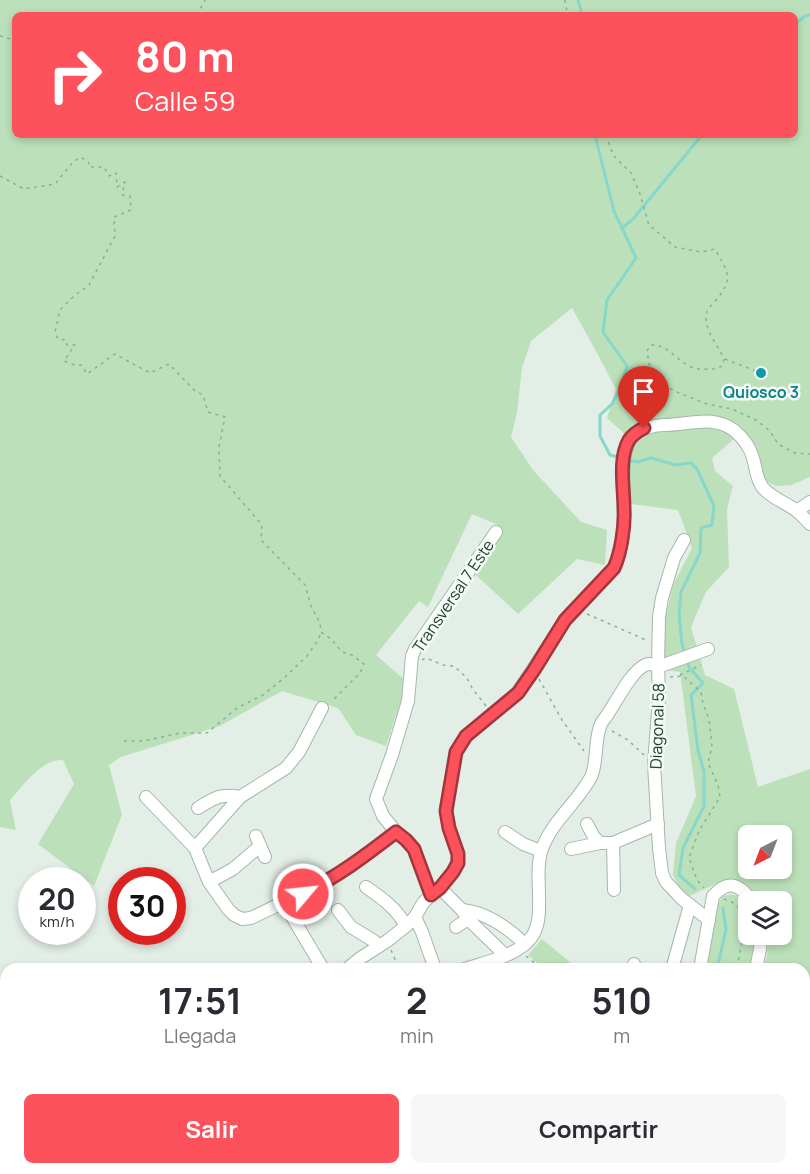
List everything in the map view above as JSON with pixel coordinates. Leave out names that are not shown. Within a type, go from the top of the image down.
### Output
[{"type":"street","points":[[354,963],[410,922],[453,872],[458,863],[458,854],[446,811],[456,752],[466,736],[518,693],[565,620],[614,568],[618,558],[624,511],[623,465],[626,448],[634,434],[644,428],[702,421],[716,421],[729,426],[747,445],[753,456],[758,479],[763,487],[810,524]]},
{"type":"street","points":[[797,512],[810,502]]},
{"type":"street","name":"Transversal 7 Este","points":[[396,832],[382,816],[376,799],[408,701],[412,656],[415,648],[496,532]]},
{"type":"street","name":"Diagonal 58","points":[[684,540],[674,558],[659,617],[659,698],[654,764],[659,848],[662,873],[666,882],[682,899],[709,920]]},
{"type":"street","points":[[488,963],[522,947],[534,934],[538,921],[538,871],[541,851],[555,825],[592,775],[601,724],[639,670],[652,664],[658,672],[687,656],[708,649]]},
{"type":"street","points":[[195,848],[240,797],[286,768],[299,752],[322,708]]},
{"type":"street","points":[[198,808],[219,796],[240,797]]},
{"type":"street","points":[[146,797],[195,848],[209,882],[228,909],[242,919],[251,918],[322,884],[350,867],[396,832],[414,849],[435,891],[465,915],[505,955]]},
{"type":"street","points":[[586,824],[600,843]]},
{"type":"street","points":[[571,849],[600,843],[613,843],[658,824]]},
{"type":"street","points":[[505,832],[523,844],[541,851]]},
{"type":"street","points":[[613,843],[614,890]]},
{"type":"street","points":[[209,882],[233,869],[261,846]]},
{"type":"street","points":[[674,963],[690,905],[713,896],[729,885],[743,891]]},
{"type":"street","points":[[366,887],[388,903],[402,919],[410,922],[422,932],[433,963]]},
{"type":"street","points":[[701,963],[713,896]]},
{"type":"street","points":[[284,903],[319,963]]},
{"type":"street","points":[[338,910],[351,927],[374,941],[383,943]]},
{"type":"street","points":[[456,927],[465,915],[473,911],[509,929],[522,947]]},
{"type":"street","points":[[757,963],[760,945]]},
{"type":"path","points":[[607,138],[613,155],[631,173],[649,225],[675,247],[700,252],[716,249],[727,271],[728,283],[716,301],[708,308],[706,316],[708,327],[724,359],[761,373]]},
{"type":"path","points":[[0,176],[24,189],[55,184],[73,162],[81,158],[89,163],[89,167],[104,167],[108,176],[116,173],[117,187],[125,182],[122,195],[130,196],[131,210],[114,217],[115,236],[89,285],[60,310],[55,332],[58,339],[66,340],[67,345],[75,345],[64,361],[81,365],[87,374],[115,354],[150,373],[170,364],[194,390],[203,394],[208,412],[225,417],[219,447],[220,476],[262,525],[261,540],[305,585],[311,606],[320,623],[321,632],[318,640],[307,656],[263,695],[237,708],[207,733],[180,733],[144,741],[124,741]]},
{"type":"path","points":[[724,359],[722,366],[702,370],[683,363],[659,344],[651,345],[647,351],[649,364],[669,388],[707,404],[732,409],[756,420],[770,431],[778,444],[795,453],[810,454]]},
{"type":"path","points":[[638,420],[638,402],[643,395],[665,383]]},
{"type":"path","points":[[576,609],[658,645]]},
{"type":"path","points":[[321,632],[331,639],[342,652],[352,655],[364,664],[360,673],[332,702],[322,708]]},
{"type":"path","points":[[412,667],[426,658],[443,665],[454,666],[467,678],[485,705],[495,711]]},
{"type":"path","points":[[678,676],[701,665]]},
{"type":"path","points":[[534,670],[562,720],[594,764]]},
{"type":"path","points":[[658,672],[683,676],[692,683],[701,692],[709,719],[712,747],[708,762],[718,784],[720,797],[699,831],[689,858],[697,880],[713,896],[733,903],[741,912],[743,923],[737,963]]},
{"type":"path","points":[[601,724],[628,740],[654,764]]},
{"type":"path","points":[[383,943],[395,963]]},
{"type":"path","points":[[522,947],[537,963]]},
{"type":"green space","points":[[0,0],[810,0],[810,477],[791,485],[776,486],[765,481],[734,439],[712,458],[715,471],[733,486],[727,509],[729,567],[706,592],[691,627],[705,675],[734,689],[758,787],[810,769],[810,963],[765,963],[768,945],[792,945],[792,891],[750,891],[735,881],[720,882],[689,896],[673,876],[676,843],[696,796],[680,672],[666,670],[662,633],[673,585],[692,548],[678,510],[631,504],[620,464],[626,435],[607,418],[616,389],[572,308],[531,341],[522,368],[517,413],[511,437],[533,470],[581,522],[607,530],[605,565],[577,559],[518,614],[466,566],[498,525],[472,514],[428,607],[419,601],[376,655],[407,682],[386,746],[356,735],[338,708],[282,691],[220,726],[121,757],[109,765],[122,815],[96,881],[96,867],[69,867],[38,844],[74,784],[63,760],[48,763],[40,768],[10,800],[16,830],[0,827]]},
{"type":"green space","points":[[732,894],[738,897],[738,945],[754,945],[751,963],[706,963],[717,905],[723,896]]},
{"type":"green space","points":[[542,939],[571,963],[537,963],[528,955]]},
{"type":"waterway","points":[[578,0],[581,12]]},
{"type":"waterway","points":[[798,22],[810,15]]},
{"type":"waterway","points":[[596,138],[614,211],[636,258],[607,300],[603,332],[627,366],[612,404],[600,415],[600,436],[610,455],[622,458]]},
{"type":"waterway","points":[[622,228],[633,219],[700,138]]},
{"type":"waterway","points":[[628,460],[638,462],[651,458],[676,465],[691,463],[697,469],[714,506],[712,525],[701,528],[700,553],[681,592],[679,615],[685,654]]},
{"type":"waterway","points":[[687,661],[689,667],[703,683],[691,695],[698,750],[704,772],[704,806],[683,848],[679,875],[695,889]]},
{"type":"waterway","points":[[718,963],[726,929],[723,908]]},
{"type":"place","name":"Quiosco 3","points":[[761,373]]},
{"type":"route","points":[[303,894],[350,867],[396,832],[414,849],[431,895],[453,872],[458,863],[458,854],[446,811],[456,752],[466,736],[518,693],[565,620],[614,568],[618,558],[624,511],[623,465],[626,448],[634,434],[644,428]]}]
